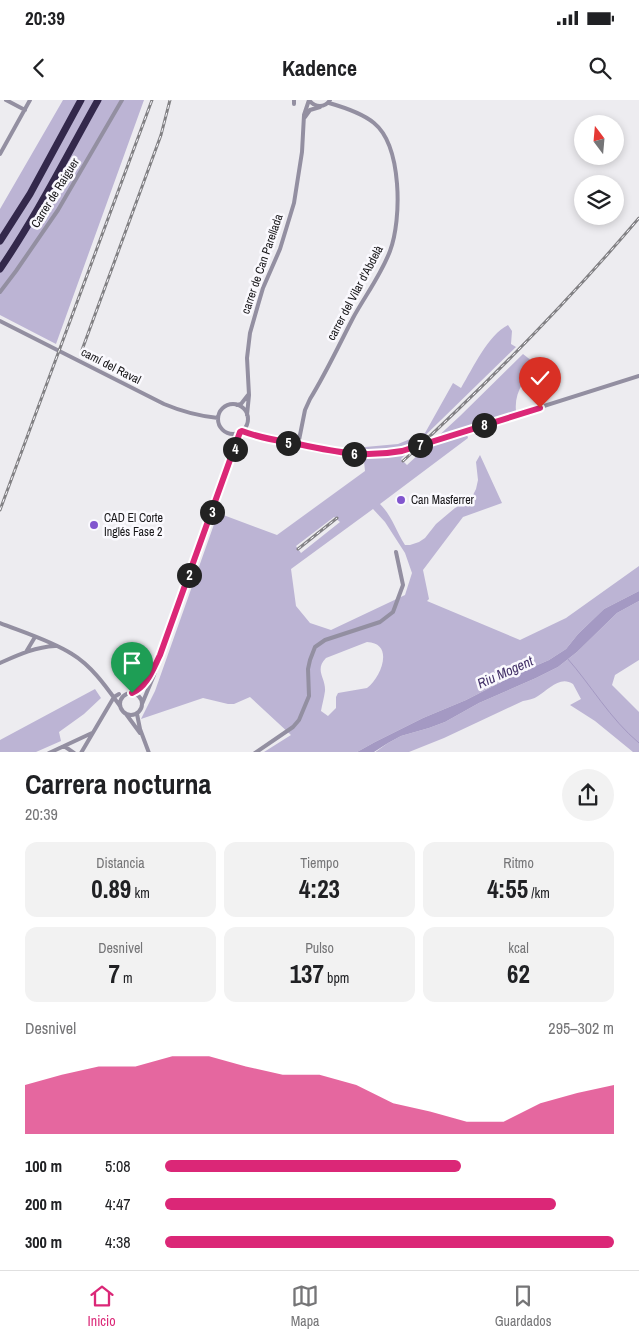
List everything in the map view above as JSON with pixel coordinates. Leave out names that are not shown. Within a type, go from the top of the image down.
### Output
[{"type":"highway","points":[[0,241],[30,194],[80,100]]},
{"type":"highway","points":[[0,269],[49,190],[98,100]]},
{"type":"street","points":[[6,100],[25,110]]},
{"type":"street","points":[[0,154],[30,100]]},
{"type":"street","name":"Carrer de Raiguer","points":[[0,292],[58,210],[122,100]]},
{"type":"street","points":[[310,100],[315,105],[322,106]]},
{"type":"street","name":"carrer de Can Parellada","points":[[247,415],[249,385],[247,358],[250,333],[263,288],[280,249],[294,203],[302,152],[304,115],[310,100]]},
{"type":"street","points":[[304,121],[310,110],[331,101]]},
{"type":"street","name":"carrer del Vilar d'Abdelà","points":[[298,444],[305,410],[310,399],[357,311],[384,266],[391,249],[398,201],[394,162],[382,132],[365,117],[331,101]]},
{"type":"street","name":"camí del Raval","points":[[0,321],[171,407],[201,416],[218,418]]},
{"type":"street","points":[[249,385],[246,399],[241,404],[232,404],[222,408],[218,418],[219,427],[226,433],[241,432],[327,451],[358,455],[402,451],[639,376]]},
{"type":"street","points":[[126,714],[132,716],[141,710],[241,432],[248,420],[245,411],[237,405]]},
{"type":"street","points":[[246,425],[260,436]]},
{"type":"street","points":[[231,434],[236,448]]},
{"type":"street","points":[[256,752],[293,727],[299,720],[310,696],[308,669],[315,648],[325,640],[380,622],[393,612],[403,585],[396,552]]},
{"type":"street","points":[[0,623],[56,646],[83,662],[109,690],[142,737],[149,752]]},
{"type":"street","points":[[26,652],[35,637]]},
{"type":"street","points":[[0,663],[26,652],[56,646]]},
{"type":"street","points":[[120,706],[121,700],[125,696],[133,693],[145,683],[160,655]]},
{"type":"street","points":[[109,690],[125,696]]},
{"type":"street","points":[[133,693],[139,697],[142,704]]},
{"type":"street","points":[[72,742],[82,751],[114,697],[119,694]]},
{"type":"street","points":[[137,714],[142,737]]},
{"type":"street","points":[[48,752],[92,734]]},
{"type":"street","points":[[64,746],[74,752]]},
{"type":"shaded area","points":[[63,100],[144,100],[56,344],[0,315],[0,209]]},
{"type":"shaded area","points":[[508,325],[512,331],[511,344],[516,347],[401,459],[407,465],[523,354],[537,365],[525,380],[519,392],[516,411],[465,427],[468,438],[380,504],[391,519],[405,545],[419,542],[425,538],[436,524],[473,495],[478,480],[476,462],[480,455],[502,503],[463,517],[423,570],[429,599],[427,601],[520,640],[566,618],[639,566],[639,591],[604,609],[578,634],[566,649],[549,660],[466,700],[423,718],[357,752],[264,752],[291,735],[250,697],[234,704],[203,698],[141,719],[155,691],[218,513],[277,535],[365,471],[365,447],[398,444],[425,433],[453,383],[461,388],[488,344]],"holes":[[[373,509],[385,522],[405,553],[412,573],[405,595],[331,630],[310,623],[296,606],[291,569]],[[334,517],[340,522],[301,553],[296,546]],[[367,642],[376,644],[381,648],[383,654],[381,669],[372,683],[367,688],[338,693],[336,708],[328,716],[321,711],[325,691],[321,666],[326,658]]]},
{"type":"shaded area","points":[[639,591],[639,601],[617,613],[577,652],[558,667],[479,703],[445,722],[401,736],[374,752],[357,752],[423,718],[466,700],[549,660],[566,649],[578,634],[604,609]]},
{"type":"shaded area","points":[[639,601],[639,660],[615,675],[612,685],[639,712],[639,752],[633,752],[595,721],[570,705],[581,699],[573,684],[563,681],[554,684],[535,698],[523,701],[444,738],[409,752],[375,752],[401,736],[445,722],[479,703],[558,667],[577,652],[617,613]]},
{"type":"shaded area","points":[[95,689],[101,698],[84,714],[59,732],[61,741],[36,752],[0,752],[0,740]]},
{"type":"waterway","points":[[567,658],[610,713],[639,743]]},
{"type":"railway","points":[[0,510],[152,100]]},
{"type":"railway","points":[[82,350],[161,135],[170,100]]},
{"type":"railway","points":[[403,461],[525,343],[583,282],[639,218]]},
{"type":"railway","points":[[298,549],[337,518]]},
{"type":"place","name":"Can Masferrer","points":[[401,500]]},
{"type":"place","name":"CAD El Corte Inglés Fase 2","points":[[94,525]]},
{"type":"route","points":[[132,693],[145,683],[160,655],[236,448],[240,432],[327,451],[358,455],[383,454],[402,451],[540,408]]},
{"type":"water label","name":"Riu Mogent","points":[[505,672]]}]
